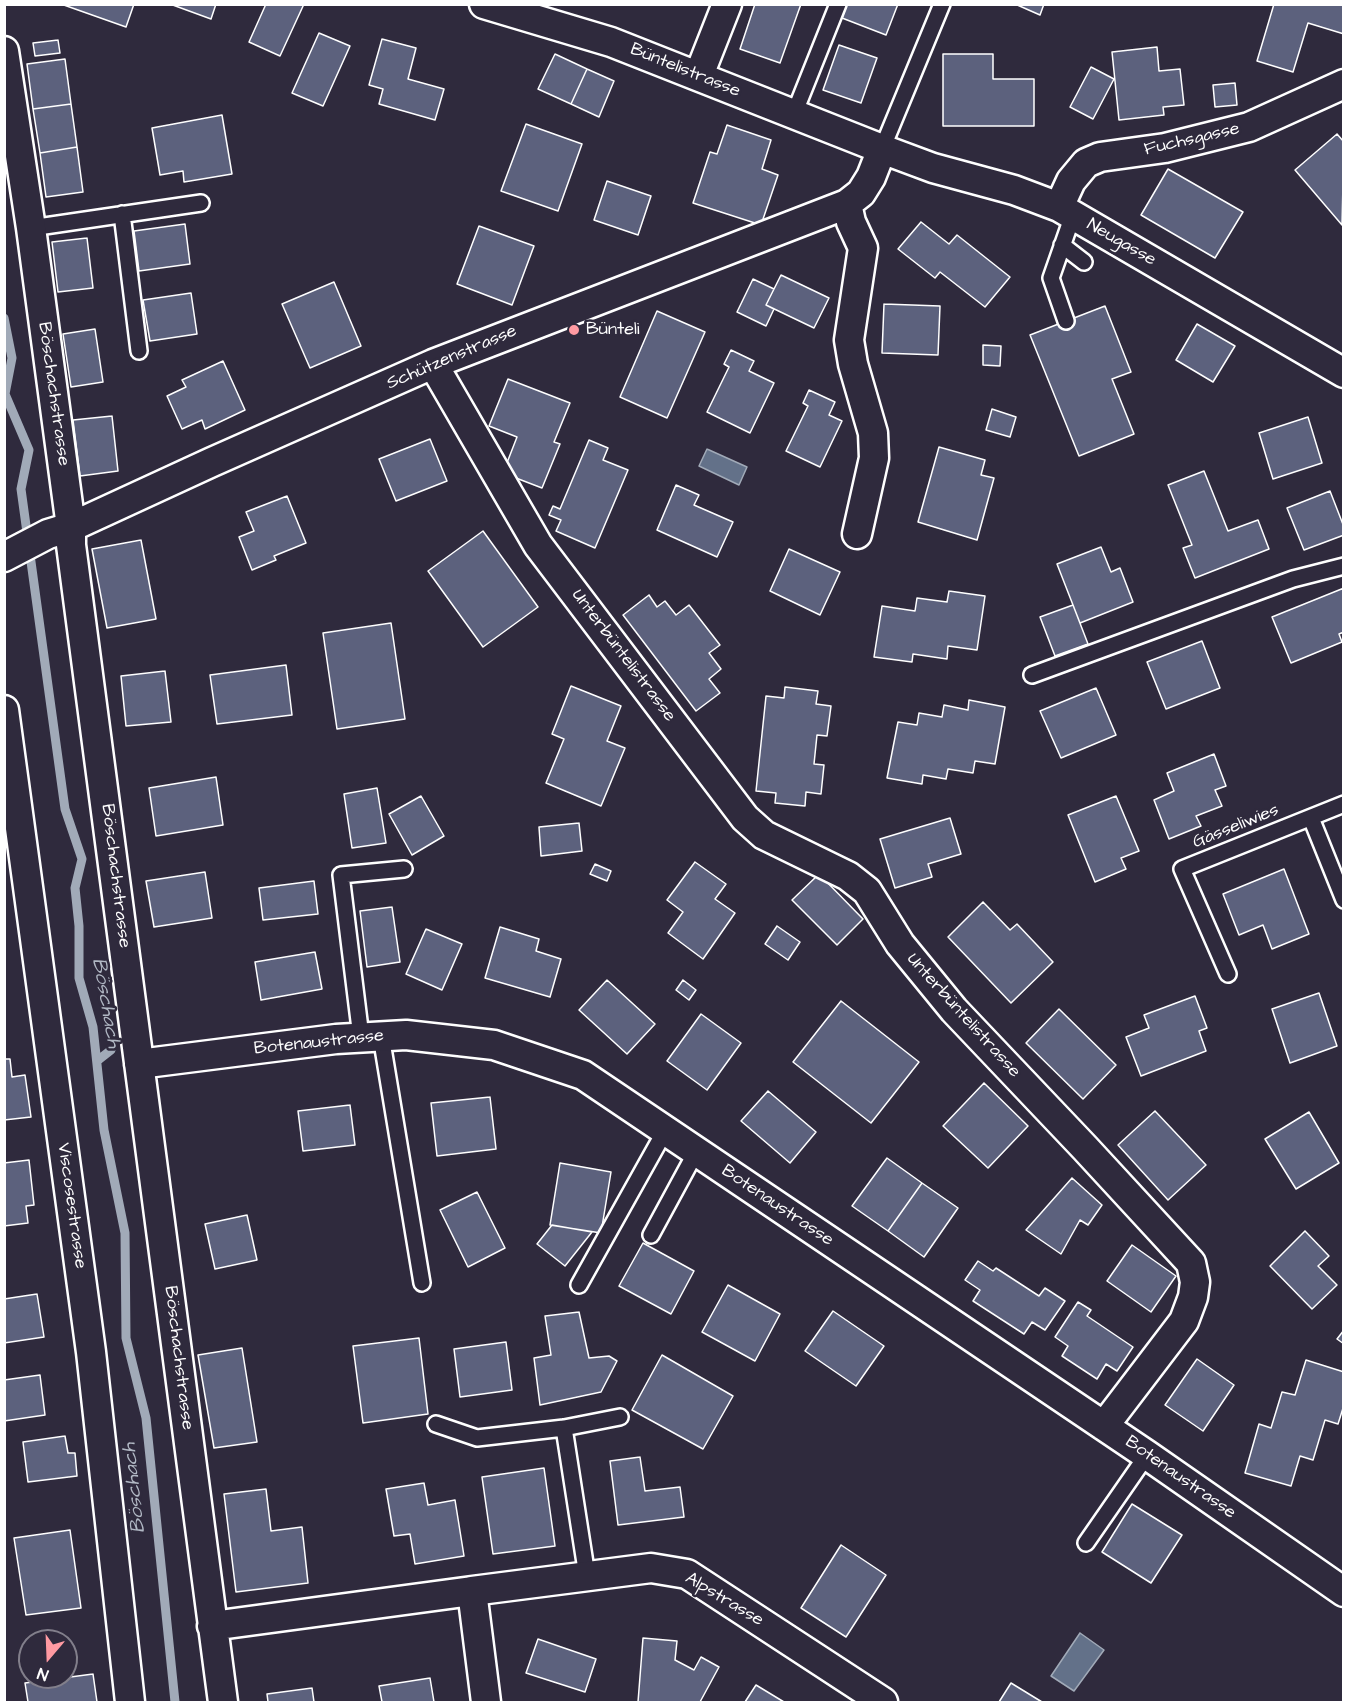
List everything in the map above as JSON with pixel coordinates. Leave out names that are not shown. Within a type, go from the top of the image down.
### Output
[{"type":"street","name":"Büntelistrasse","points":[[484,4],[611,42],[882,149]]},
{"type":"street","points":[[699,75],[727,4]]},
{"type":"street","name":"Böschachstrasse","points":[[4,51],[31,228],[59,531],[71,544],[223,1702]]},
{"type":"street","name":"Fuchsgasse","points":[[1066,211],[1071,181],[1086,163],[1100,157],[1165,148],[1249,127],[1344,84]]},
{"type":"street","name":"Schützenstrasse","points":[[4,557],[433,364],[847,204],[861,193],[882,149]]},
{"type":"street","name":"Neugasse","points":[[882,149],[933,168],[1014,190],[1066,211],[1344,373]]},
{"type":"street","points":[[847,204],[851,222],[863,248],[849,340],[853,364],[873,433],[874,458],[857,534]]},
{"type":"street","name":"Unterbüntelistrasse","points":[[433,364],[538,545],[746,818],[764,835],[848,876],[867,891],[900,944],[954,1010],[1191,1263],[1195,1282],[1193,1297],[1184,1322],[1104,1426]]},
{"type":"street","name":"Viscosestrasse","points":[[4,710],[91,1352],[130,1702]]},
{"type":"street","name":"Botenaustrasse","points":[[139,1064],[336,1039],[406,1035],[494,1045],[583,1075],[1147,1455],[1344,1592]]},
{"type":"street","name":"Alpstrasse","points":[[212,1626],[651,1568],[687,1574],[883,1702]]},
{"type":"street","points":[[472,1591],[486,1702]]},
{"type":"lane","points":[[794,114],[837,4]]},
{"type":"lane","points":[[882,149],[942,4]]},
{"type":"lane","points":[[31,228],[201,203]]},
{"type":"lane","points":[[1066,211],[1062,245],[1051,278],[1066,321]]},
{"type":"lane","points":[[122,214],[139,351]]},
{"type":"lane","points":[[1062,245],[1084,262]]},
{"type":"lane","points":[[1032,675],[1293,579],[1344,566]]},
{"type":"lane","name":"Gässeliwies","points":[[1227,974],[1182,869],[1344,804]]},
{"type":"lane","points":[[1311,818],[1344,900]]},
{"type":"lane","points":[[404,869],[340,875],[422,1282]]},
{"type":"lane","points":[[579,1285],[665,1131]]},
{"type":"lane","points":[[651,1235],[696,1152]]},
{"type":"lane","points":[[436,1424],[477,1438],[564,1428],[620,1417]]},
{"type":"lane","points":[[564,1428],[587,1576]]},
{"type":"lane","points":[[1086,1543],[1147,1455]]},
{"type":"water","points":[[707,449],[747,467],[739,485],[699,466]]},
{"type":"water","points":[[1080,1633],[1104,1650],[1074,1691],[1051,1676]]},
{"type":"building","points":[[61,4],[134,4],[126,27]]},
{"type":"building","points":[[170,4],[216,4],[211,19]]},
{"type":"building","points":[[266,4],[304,4],[280,56],[249,42]]},
{"type":"building","points":[[755,4],[801,4],[780,63],[740,49]]},
{"type":"building","points":[[847,4],[898,4],[886,35],[842,18]]},
{"type":"building","points":[[1015,4],[1044,4],[1040,15]]},
{"type":"building","points":[[1274,4],[1344,4],[1344,34],[1308,23],[1293,72],[1257,61]]},
{"type":"building","points":[[319,33],[350,46],[323,106],[292,93]]},
{"type":"building","points":[[382,39],[416,48],[408,79],[444,89],[435,120],[379,104],[383,89],[369,85]]},
{"type":"building","points":[[58,40],[60,53],[35,56],[33,43]]},
{"type":"building","points":[[839,45],[877,58],[861,103],[823,90]]},
{"type":"building","points":[[1157,47],[1159,71],[1180,69],[1184,105],[1163,107],[1164,115],[1119,120],[1112,52]]},
{"type":"building","points":[[555,54],[587,69],[571,104],[538,89]]},
{"type":"building","points":[[943,54],[993,54],[993,79],[1034,79],[1034,126],[943,126]]},
{"type":"building","points":[[65,59],[71,104],[33,109],[27,64]]},
{"type":"building","points":[[1091,67],[1114,79],[1093,119],[1070,107]]},
{"type":"building","points":[[587,69],[614,81],[599,117],[571,104]]},
{"type":"building","points":[[1235,83],[1237,105],[1215,107],[1213,85]]},
{"type":"building","points":[[71,104],[77,147],[40,153],[33,109]]},
{"type":"building","points":[[222,115],[232,174],[184,182],[183,171],[160,175],[152,128]]},
{"type":"building","points":[[526,124],[582,144],[558,211],[501,191]]},
{"type":"building","points":[[727,125],[771,140],[762,169],[778,175],[761,225],[693,203],[710,152],[717,154]]},
{"type":"building","points":[[1337,134],[1344,142],[1342,225],[1295,170]]},
{"type":"building","points":[[77,147],[83,192],[46,197],[40,153]]},
{"type":"building","points":[[1168,169],[1243,212],[1215,258],[1141,215]]},
{"type":"building","points":[[607,181],[651,196],[638,235],[594,220]]},
{"type":"building","points":[[921,222],[949,244],[957,235],[1010,277],[985,307],[940,272],[935,278],[898,249]]},
{"type":"building","points":[[185,224],[190,264],[139,271],[134,231]]},
{"type":"building","points":[[479,226],[534,246],[512,305],[457,284]]},
{"type":"building","points":[[87,238],[93,288],[58,292],[52,242]]},
{"type":"building","points":[[781,275],[829,298],[814,328],[766,305]]},
{"type":"building","points":[[753,279],[774,289],[766,305],[774,309],[766,326],[737,312]]},
{"type":"building","points":[[334,282],[361,346],[310,368],[282,304]]},
{"type":"building","points":[[191,293],[197,334],[150,341],[143,300]]},
{"type":"building","points":[[884,304],[940,306],[938,355],[882,353]]},
{"type":"building","points":[[1105,306],[1131,372],[1112,379],[1134,434],[1079,456],[1030,335]]},
{"type":"building","points":[[657,311],[705,332],[667,418],[620,397]]},
{"type":"building","points":[[1197,324],[1235,346],[1213,382],[1176,360]]},
{"type":"building","points":[[95,329],[103,382],[71,387],[63,334]]},
{"type":"building","points":[[983,345],[1001,346],[1000,366],[983,365]]},
{"type":"building","points":[[731,350],[754,361],[749,371],[774,383],[750,433],[707,412],[729,367],[724,364]]},
{"type":"building","points":[[223,361],[245,410],[205,429],[202,420],[182,429],[167,396],[186,387],[182,380]]},
{"type":"building","points":[[508,379],[570,403],[554,442],[560,444],[542,488],[503,473],[517,437],[489,426]]},
{"type":"building","points":[[809,390],[835,402],[829,415],[842,421],[820,467],[786,451],[808,406],[803,403]]},
{"type":"building","points":[[992,409],[1016,417],[1010,437],[986,430]]},
{"type":"building","points":[[112,416],[118,471],[80,476],[73,420]]},
{"type":"building","points":[[1308,417],[1322,463],[1273,479],[1259,433]]},
{"type":"building","points":[[430,439],[447,481],[396,501],[379,459]]},
{"type":"building","points":[[589,440],[608,448],[603,460],[628,470],[595,548],[556,531],[561,520],[549,515],[553,506],[560,509]]},
{"type":"building","points":[[939,447],[985,460],[981,475],[994,478],[977,540],[918,522]]},
{"type":"building","points":[[1204,471],[1228,531],[1258,520],[1269,549],[1195,578],[1183,548],[1192,545],[1168,485]]},
{"type":"building","points":[[676,485],[699,495],[694,505],[733,522],[717,557],[657,530]]},
{"type":"building","points":[[1330,491],[1344,527],[1344,535],[1304,550],[1287,508]]},
{"type":"building","points":[[287,496],[306,543],[274,556],[276,560],[252,570],[239,537],[254,531],[246,512]]},
{"type":"building","points":[[483,531],[538,607],[483,647],[428,571]]},
{"type":"building","points":[[141,540],[156,619],[107,628],[92,549]]},
{"type":"building","points":[[1101,547],[1111,572],[1120,568],[1133,602],[1080,623],[1057,564]]},
{"type":"building","points":[[789,549],[840,572],[820,615],[770,591]]},
{"type":"building","points":[[1344,588],[1344,632],[1339,634],[1342,642],[1291,663],[1272,617]]},
{"type":"building","points":[[949,591],[985,596],[977,650],[948,646],[947,659],[913,654],[912,662],[874,657],[882,606],[915,611],[917,598],[947,602]]},
{"type":"building","points":[[649,595],[657,607],[665,601],[676,615],[689,605],[720,645],[709,653],[721,669],[709,679],[720,693],[696,711],[623,615]]},
{"type":"building","points":[[1073,605],[1088,644],[1055,656],[1040,617]]},
{"type":"building","points":[[391,623],[405,719],[337,729],[323,633]]},
{"type":"building","points":[[1202,641],[1220,688],[1166,709],[1147,662]]},
{"type":"building","points":[[286,665],[292,715],[217,724],[210,675]]},
{"type":"building","points":[[165,671],[171,722],[126,726],[121,676]]},
{"type":"building","points":[[571,686],[621,706],[607,741],[625,748],[601,806],[546,783],[564,739],[552,734]]},
{"type":"building","points":[[785,687],[818,691],[816,704],[831,706],[827,736],[817,735],[814,764],[824,765],[821,794],[806,792],[805,806],[775,803],[776,793],[756,791],[766,696],[784,698]]},
{"type":"building","points":[[1096,688],[1116,735],[1061,758],[1040,711]]},
{"type":"building","points":[[969,700],[1005,707],[995,764],[975,761],[973,773],[948,769],[946,779],[923,775],[922,784],[887,778],[898,722],[917,725],[919,713],[942,717],[944,705],[968,710]]},
{"type":"building","points":[[1214,754],[1226,786],[1215,790],[1222,806],[1196,816],[1201,826],[1169,839],[1154,800],[1174,791],[1167,773]]},
{"type":"building","points":[[216,777],[223,825],[156,836],[149,788]]},
{"type":"building","points":[[377,788],[386,843],[352,848],[344,794]]},
{"type":"building","points":[[421,796],[444,836],[412,855],[389,814]]},
{"type":"building","points":[[1116,796],[1139,851],[1121,858],[1126,869],[1095,882],[1068,815]]},
{"type":"building","points":[[950,818],[961,854],[928,864],[932,877],[895,888],[880,839]]},
{"type":"building","points":[[579,823],[582,851],[541,856],[539,827]]},
{"type":"building","points":[[695,862],[726,884],[715,899],[735,913],[703,959],[668,933],[683,912],[667,900]]},
{"type":"building","points":[[595,864],[611,871],[607,881],[590,874]]},
{"type":"building","points":[[1284,869],[1309,934],[1272,949],[1263,925],[1239,935],[1223,894]]},
{"type":"building","points":[[205,872],[212,918],[154,927],[146,881]]},
{"type":"building","points":[[819,874],[863,919],[837,945],[792,900]]},
{"type":"building","points":[[314,881],[318,914],[263,920],[259,888]]},
{"type":"building","points":[[983,902],[1010,930],[1017,924],[1053,962],[1011,1003],[948,937]]},
{"type":"building","points":[[392,907],[400,962],[367,967],[360,911]]},
{"type":"building","points":[[777,926],[800,942],[788,960],[765,944]]},
{"type":"building","points":[[500,927],[539,939],[536,951],[561,959],[550,997],[485,978]]},
{"type":"building","points":[[426,929],[462,944],[442,990],[406,974]]},
{"type":"building","points":[[315,952],[322,989],[261,1000],[255,962]]},
{"type":"building","points":[[607,980],[655,1024],[627,1054],[579,1010]]},
{"type":"building","points":[[683,980],[696,990],[689,1000],[676,990]]},
{"type":"building","points":[[1319,993],[1337,1046],[1290,1063],[1272,1009]]},
{"type":"building","points":[[1195,996],[1207,1028],[1199,1031],[1206,1051],[1141,1076],[1126,1037],[1149,1028],[1144,1015]]},
{"type":"building","points":[[841,1001],[919,1062],[871,1123],[793,1062]]},
{"type":"building","points":[[1059,1009],[1116,1065],[1083,1099],[1026,1043]]},
{"type":"building","points":[[701,1014],[741,1043],[707,1090],[667,1061]]},
{"type":"building","points":[[4,1059],[10,1059],[12,1077],[25,1075],[31,1117],[4,1120]]},
{"type":"building","points":[[984,1083],[1028,1126],[988,1168],[943,1126]]},
{"type":"building","points":[[768,1091],[816,1132],[790,1163],[741,1121]]},
{"type":"building","points":[[490,1097],[496,1149],[437,1156],[431,1103]]},
{"type":"building","points":[[350,1105],[355,1145],[303,1151],[298,1111]]},
{"type":"building","points":[[1155,1111],[1206,1165],[1168,1200],[1118,1145]]},
{"type":"building","points":[[1309,1112],[1339,1163],[1296,1189],[1265,1139]]},
{"type":"building","points":[[887,1158],[922,1183],[888,1231],[852,1206]]},
{"type":"building","points":[[29,1160],[34,1205],[26,1206],[28,1223],[4,1226],[4,1163]]},
{"type":"building","points":[[560,1163],[611,1172],[601,1233],[550,1225]]},
{"type":"building","points":[[1072,1178],[1102,1205],[1088,1225],[1080,1220],[1061,1254],[1026,1230]]},
{"type":"building","points":[[922,1183],[958,1208],[924,1257],[888,1231]]},
{"type":"building","points":[[477,1192],[505,1248],[468,1267],[440,1210]]},
{"type":"building","points":[[247,1215],[257,1260],[215,1269],[205,1224]]},
{"type":"building","points":[[552,1225],[592,1232],[565,1266],[537,1244]]},
{"type":"building","points":[[1305,1231],[1329,1256],[1318,1266],[1337,1285],[1312,1309],[1270,1266]]},
{"type":"building","points":[[643,1243],[694,1271],[671,1314],[619,1286]]},
{"type":"building","points":[[1132,1245],[1176,1276],[1151,1312],[1107,1281]]},
{"type":"building","points":[[978,1261],[993,1271],[996,1268],[1039,1296],[1045,1288],[1065,1301],[1045,1330],[1032,1322],[1024,1334],[973,1301],[980,1290],[965,1280]]},
{"type":"building","points":[[728,1285],[780,1314],[755,1361],[702,1332]]},
{"type":"building","points":[[37,1294],[44,1337],[4,1343],[4,1299]]},
{"type":"building","points":[[1078,1302],[1091,1310],[1087,1316],[1133,1347],[1117,1371],[1106,1364],[1097,1379],[1062,1356],[1068,1346],[1055,1337]]},
{"type":"building","points":[[833,1311],[884,1346],[856,1386],[805,1351]]},
{"type":"building","points":[[579,1312],[589,1358],[609,1356],[617,1361],[601,1392],[540,1405],[534,1358],[551,1355],[545,1316]]},
{"type":"building","points":[[1344,1330],[1344,1344],[1337,1339]]},
{"type":"building","points":[[419,1338],[428,1414],[363,1423],[353,1346]]},
{"type":"building","points":[[506,1342],[512,1390],[460,1397],[454,1349]]},
{"type":"building","points":[[242,1348],[257,1442],[214,1448],[198,1355]]},
{"type":"building","points":[[662,1355],[733,1396],[703,1449],[632,1410]]},
{"type":"building","points":[[1197,1359],[1234,1385],[1203,1431],[1165,1405]]},
{"type":"building","points":[[1306,1360],[1344,1372],[1344,1405],[1338,1424],[1325,1420],[1313,1460],[1300,1456],[1291,1486],[1245,1473],[1259,1424],[1271,1428],[1282,1392],[1295,1395]]},
{"type":"building","points":[[40,1375],[45,1415],[4,1421],[4,1380]]},
{"type":"building","points":[[65,1436],[68,1453],[75,1453],[77,1476],[28,1482],[23,1442]]},
{"type":"building","points":[[640,1457],[645,1491],[680,1487],[684,1517],[618,1525],[610,1461]]},
{"type":"building","points":[[544,1468],[555,1546],[493,1554],[482,1477]]},
{"type":"building","points":[[424,1483],[428,1505],[455,1500],[464,1556],[415,1564],[410,1534],[394,1536],[386,1489]]},
{"type":"building","points":[[266,1489],[271,1531],[302,1527],[308,1583],[236,1592],[224,1494]]},
{"type":"building","points":[[1132,1504],[1182,1535],[1151,1583],[1102,1552]]},
{"type":"building","points":[[70,1530],[81,1608],[26,1615],[14,1538]]},
{"type":"building","points":[[841,1545],[886,1575],[846,1637],[801,1608]]},
{"type":"building","points":[[643,1638],[677,1641],[675,1660],[694,1670],[701,1657],[719,1667],[700,1702],[638,1702]]},
{"type":"building","points":[[538,1639],[596,1659],[585,1692],[526,1673]]},
{"type":"building","points":[[93,1674],[97,1702],[28,1702],[26,1689],[78,1689],[78,1676]]},
{"type":"building","points":[[430,1678],[434,1702],[382,1702],[379,1686]]},
{"type":"building","points":[[1011,1683],[1042,1702],[999,1702]]},
{"type":"building","points":[[756,1685],[784,1702],[745,1702]]},
{"type":"building","points":[[312,1688],[314,1702],[268,1702],[267,1694]]},
{"type":"waterway","name":"Böschach","points":[[4,318],[12,358],[5,394],[29,450],[21,489],[65,809],[82,859],[75,888],[79,926],[79,978],[93,1027],[104,1130],[125,1233],[126,1338],[146,1418],[175,1702]]},
{"type":"waterway","points":[[97,1061],[111,1050]]},
{"type":"place","name":"Bünteli","points":[[574,330]]}]
